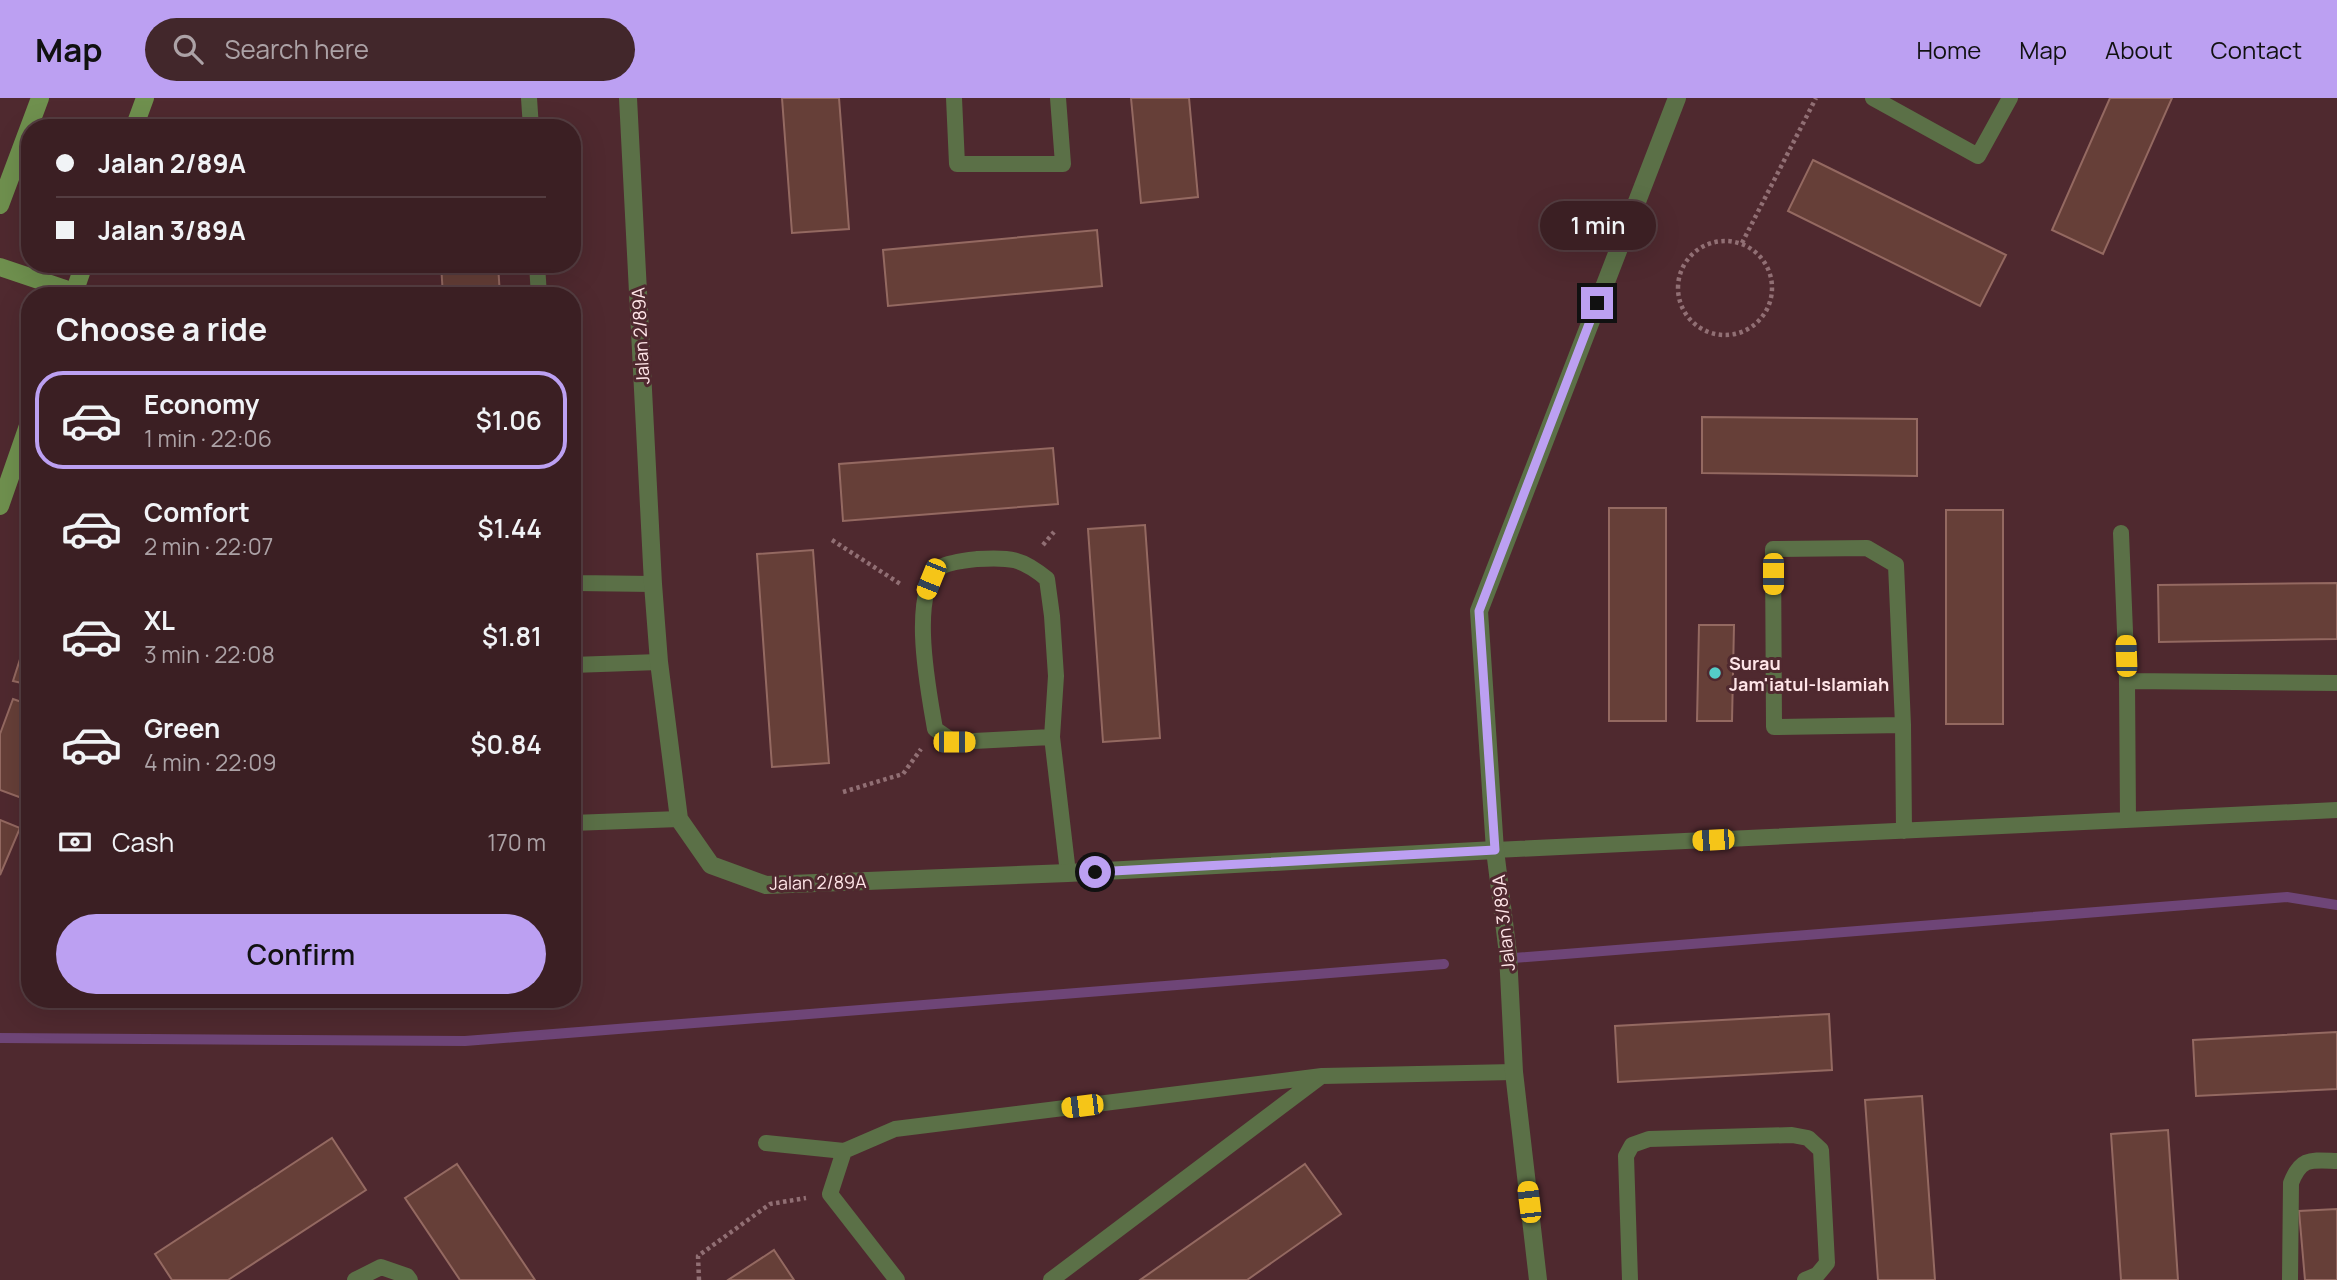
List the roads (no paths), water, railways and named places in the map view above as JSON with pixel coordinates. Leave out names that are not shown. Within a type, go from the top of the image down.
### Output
[{"type":"street","points":[[32,119],[40,98]]},
{"type":"street","points":[[137,119],[145,98]]},
{"type":"street","name":"Jalan 2/89A","points":[[628,98],[659,662],[679,819],[711,864],[766,885],[1068,873],[1495,850]]},
{"type":"street","name":"Jalan 3/89A","points":[[1538,1280],[1514,1072],[1508,954],[1495,850],[1479,611],[1677,98]]},
{"type":"street","points":[[0,205],[21,149]]},
{"type":"street","points":[[0,267],[54,287]]},
{"type":"street","points":[[0,506],[21,446]]},
{"type":"lane","points":[[529,98],[530,119]]},
{"type":"lane","points":[[954,98],[957,164],[1063,164],[1058,98]]},
{"type":"lane","points":[[1873,98],[1978,156],[2010,98]]},
{"type":"lane","points":[[2121,533],[2127,681],[2128,820]]},
{"type":"lane","points":[[1903,725],[1774,727],[1773,549],[1867,548],[1896,565],[1903,725],[1904,831]]},
{"type":"lane","points":[[1052,737],[954,742],[935,729],[923,657],[923,598],[931,579],[942,566],[1004,558],[1028,563],[1046,579],[1052,615],[1056,676],[1052,737],[1068,873]]},
{"type":"lane","points":[[581,583],[653,584]]},
{"type":"lane","points":[[581,666],[659,662]]},
{"type":"lane","points":[[2127,681],[2337,683]]},
{"type":"lane","points":[[1495,850],[2337,810]]},
{"type":"lane","points":[[581,823],[679,819]]},
{"type":"lane","points":[[766,1143],[845,1151],[895,1129],[1322,1076],[1514,1072]]},
{"type":"lane","points":[[1051,1280],[1322,1076]]},
{"type":"lane","points":[[1630,1280],[1626,1156],[1632,1145],[1649,1139],[1792,1135],[1808,1138],[1821,1150],[1827,1263],[1817,1275],[1805,1280]]},
{"type":"lane","points":[[845,1151],[830,1194],[897,1280]]},
{"type":"lane","points":[[2290,1280],[2291,1184],[2296,1170],[2308,1160],[2337,1161]]},
{"type":"lane","points":[[355,1280],[381,1267],[407,1276],[410,1280]]},
{"type":"waterway","points":[[1514,958],[2287,897],[2337,905]]},
{"type":"waterway","points":[[0,1038],[465,1041],[1444,964]]},
{"type":"place","name":"Surau Jam'iatul-Islamiah","points":[[1715,673]]}]
